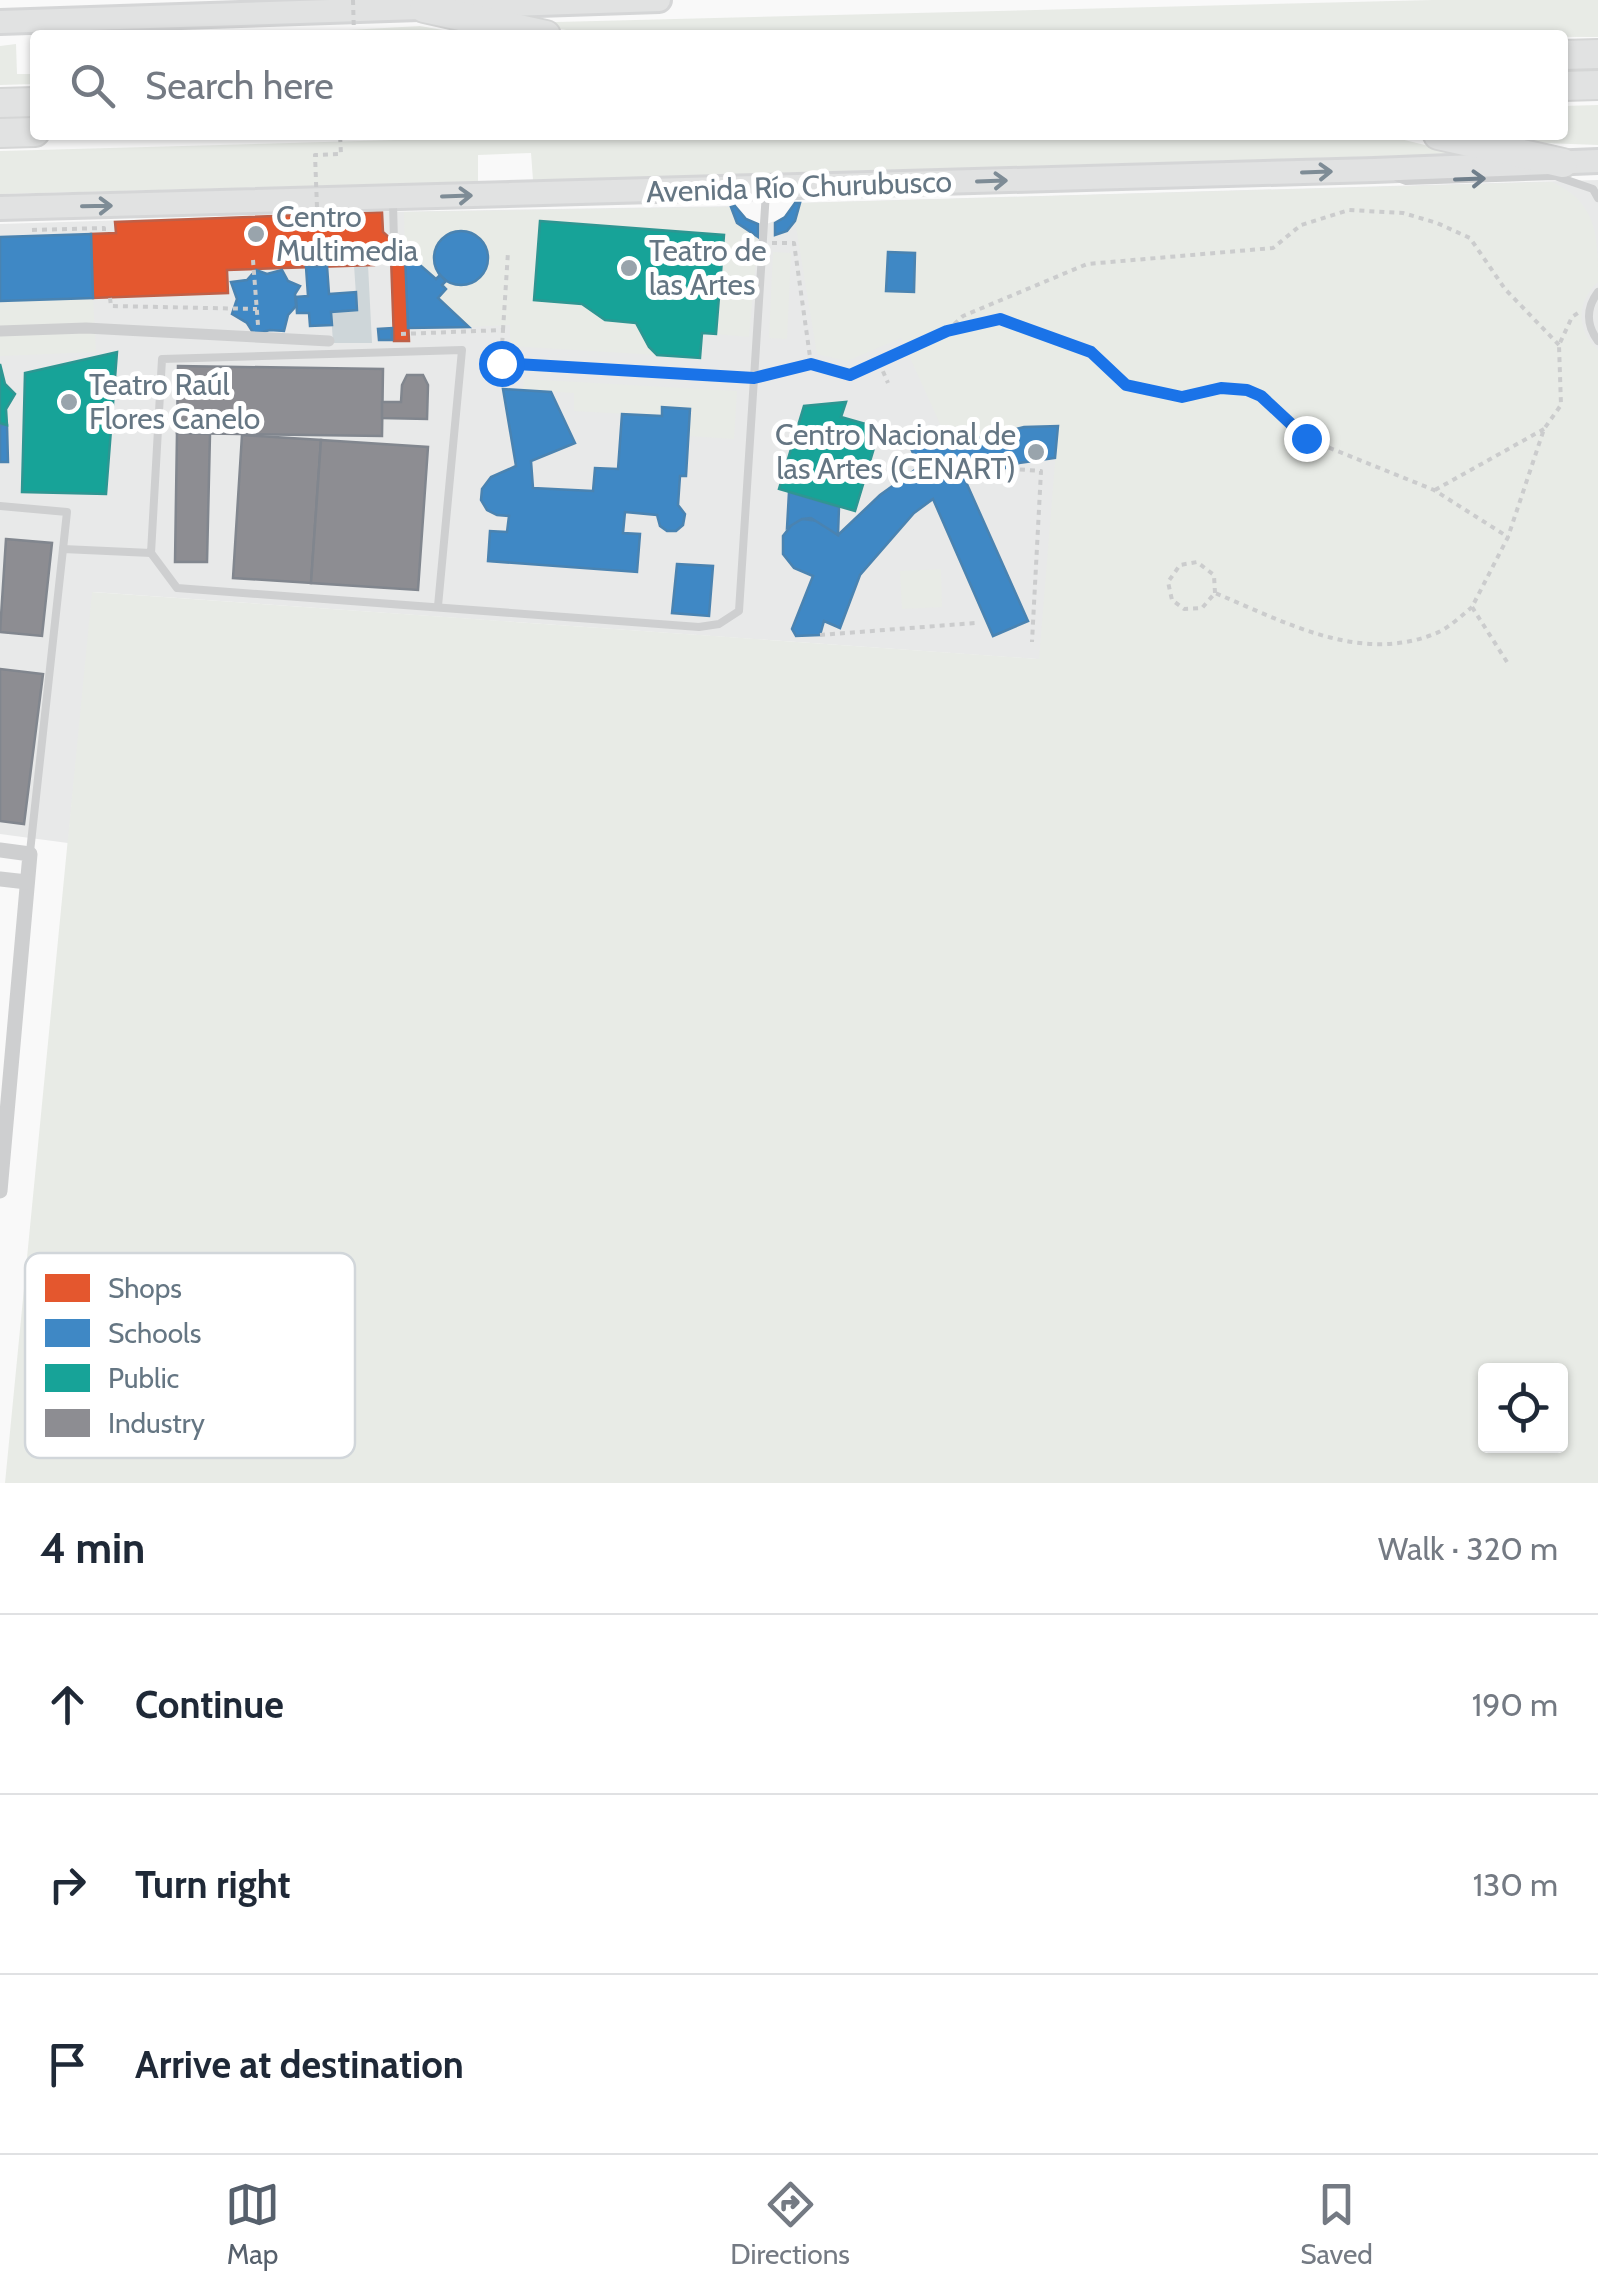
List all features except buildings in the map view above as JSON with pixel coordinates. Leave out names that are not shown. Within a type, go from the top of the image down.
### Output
[{"type":"highway","points":[[424,8],[523,30]]},
{"type":"highway","points":[[1568,55],[1598,54]]},
{"type":"highway","points":[[1568,86],[1598,84]]},
{"type":"highway","points":[[0,103],[30,102]]},
{"type":"highway","points":[[0,133],[30,132]]},
{"type":"highway","points":[[1460,140],[1562,163]]},
{"type":"main road","points":[[178,16],[198,0]]},
{"type":"main road","points":[[0,22],[86,10],[178,16],[341,4],[424,8],[659,0]]},
{"type":"main road","name":"Avenida Río Churubusco","points":[[0,208],[1598,161]]},
{"type":"street","points":[[0,331],[86,328],[330,340]]},
{"type":"street","points":[[0,850],[30,854],[0,1191]]},
{"type":"street","points":[[0,879],[28,882]]},
{"type":"lane","points":[[1374,170],[1406,181],[1555,176],[1593,190],[1598,198]]},
{"type":"lane","points":[[438,606],[462,350],[162,360],[151,553],[177,588],[699,627],[730,619],[739,611],[766,188]]},
{"type":"lane","points":[[393,198],[394,242]]},
{"type":"lane","points":[[1598,292],[1590,304],[1589,325],[1598,341]]},
{"type":"lane","points":[[0,506],[67,512],[30,854]]},
{"type":"lane","points":[[63,549],[151,553]]},
{"type":"path","points":[[341,4],[352,30]]},
{"type":"path","points":[[318,207],[316,155],[341,154],[340,140]]},
{"type":"path","points":[[947,331],[963,316],[1087,264],[1273,248],[1301,225],[1349,210],[1403,212],[1470,238],[1505,289],[1559,345]]},
{"type":"path","points":[[32,230],[104,228],[104,233]]},
{"type":"path","points":[[763,242],[794,243],[811,364]]},
{"type":"path","points":[[508,252],[501,363],[754,378],[811,364],[850,375],[947,331],[1000,319],[1091,352],[1126,385],[1182,397],[1221,388],[1247,390],[1261,396],[1306,438],[1434,490],[1508,537]]},
{"type":"path","points":[[253,260],[259,337]]},
{"type":"path","points":[[110,298],[111,306],[257,309]]},
{"type":"path","points":[[1215,593],[1322,636],[1378,644],[1434,634],[1472,606],[1508,537],[1544,429],[1561,405],[1559,345],[1572,317],[1590,304]]},
{"type":"path","points":[[400,334],[503,330]]},
{"type":"path","points":[[879,362],[888,383]]},
{"type":"path","points":[[1434,490],[1544,429]]},
{"type":"path","points":[[1000,468],[1040,471],[1032,642]]},
{"type":"path","points":[[1197,562],[1214,575],[1215,593],[1202,608],[1184,609],[1172,600],[1168,582],[1180,565],[1197,562]]},
{"type":"path","points":[[1472,606],[1507,662]]},
{"type":"path","points":[[820,635],[975,623]]},
{"type":"shaded area","points":[[1433,0],[1598,0],[1598,37],[1568,37],[1568,30],[567,30],[517,23]]},
{"type":"shaded area","points":[[420,26],[443,30],[348,30]]},
{"type":"shaded area","points":[[16,44],[17,74],[30,74],[30,84],[0,85],[0,46]]},
{"type":"shaded area","points":[[1598,105],[1598,145],[1508,140],[1568,140],[1568,106]]},
{"type":"shaded area","points":[[397,140],[1405,140],[1462,154],[533,180],[531,153],[478,155],[478,182],[0,194],[0,151]]},
{"type":"shaded area","name":"Centro Nacional de las Artes (CENART)","points":[[1598,180],[1598,699],[93,592],[68,843],[0,834],[0,224],[735,206],[746,219],[764,225],[785,217],[795,203]]},
{"type":"shaded area","points":[[1552,182],[1567,190],[1587,211],[1596,236],[1598,266],[1598,282],[1586,298],[1581,316],[1586,334],[1598,350],[1598,1483],[5,1483],[25,1278],[25,1458],[355,1458],[355,1253],[27,1253],[92,592],[1039,659],[1058,426],[1004,432],[952,450],[901,338],[847,361],[817,354],[795,221],[800,203]]},
{"type":"shaded area","points":[[731,207],[738,223],[758,237],[749,337],[716,334],[723,235],[582,304],[605,320],[636,323],[657,355],[510,346],[510,325],[469,327],[438,298],[446,289],[405,252],[404,212]]},
{"type":"shaded area","points":[[773,252],[791,253],[787,339],[769,338]]},
{"type":"shaded area","points":[[354,265],[368,265],[372,343],[333,343],[331,312],[357,310]]},
{"type":"shaded area","points":[[93,298],[96,352],[0,356],[0,301]]},
{"type":"shaded area","points":[[524,379],[737,391],[734,439],[689,436],[690,408],[663,407],[662,416],[574,411],[574,393],[523,390]]},
{"type":"shaded area","points":[[941,569],[942,607],[902,609],[900,571]]},
{"type":"place","name":"Centro Multimedia","points":[[256,234]]},
{"type":"place","name":"Teatro de las Artes","points":[[629,268]]},
{"type":"place","name":"Teatro Raúl Flores Canelo","points":[[69,402]]},
{"type":"place","name":"Centro Nacional de las Artes (CENART)","points":[[1036,452]]},
{"type":"route","points":[[501,363],[754,378],[811,364],[850,375],[947,331],[1000,319],[1091,352],[1126,385],[1182,397],[1221,388],[1247,390],[1261,396],[1306,438]]}]
